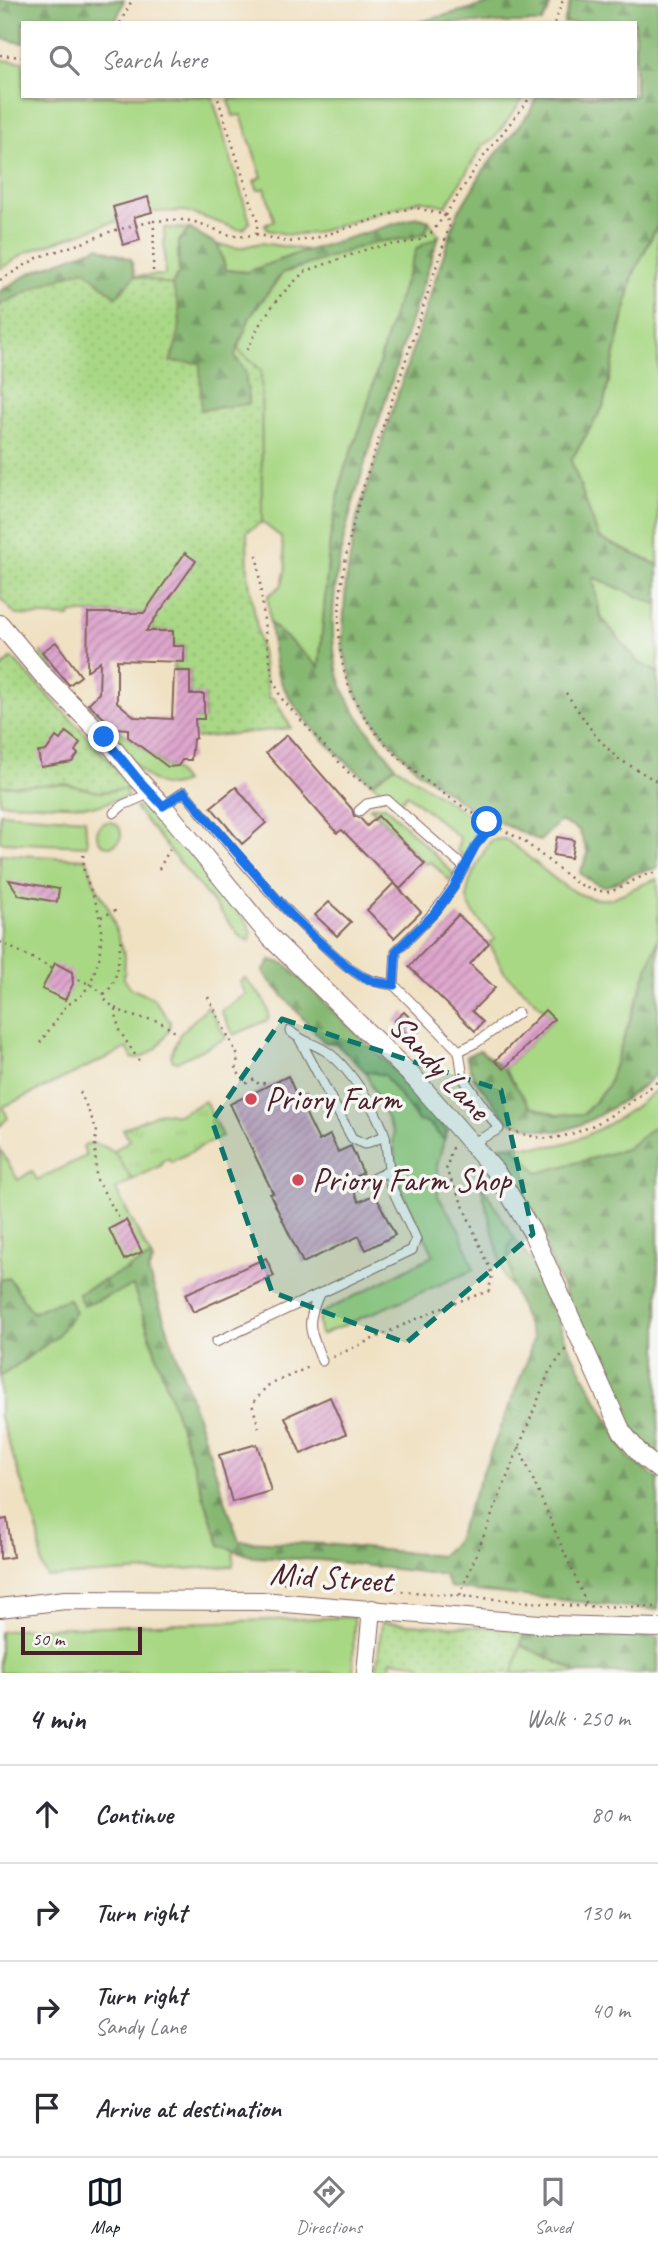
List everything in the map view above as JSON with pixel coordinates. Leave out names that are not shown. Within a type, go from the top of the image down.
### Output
[{"type":"street","name":"Sandy Lane","points":[[0,624],[42,674],[104,737],[270,937],[416,1080],[496,1172],[532,1232],[622,1432],[643,1457],[658,1469]]},
{"type":"street","name":"Mid Street","points":[[0,1608],[65,1600],[261,1601],[552,1625],[658,1628]]},
{"type":"street","points":[[366,1673],[372,1609]]},
{"type":"lane","points":[[114,813],[124,805],[184,792],[291,915],[316,939],[361,976],[375,982],[394,985],[459,1051],[463,1078],[499,1129],[471,1144]]},
{"type":"lane","points":[[359,811],[367,804],[387,800],[464,867],[436,912],[396,951],[394,985]]},
{"type":"lane","points":[[459,1051],[477,1042],[518,1013]]},
{"type":"lane","points":[[290,1031],[300,1040],[352,1138],[364,1144],[384,1136]]},
{"type":"lane","points":[[216,1342],[412,1250],[415,1239],[391,1186],[381,1123],[347,1071],[326,1050],[300,1040]]},
{"type":"lane","points":[[359,1185],[389,1171]]},
{"type":"lane","points":[[319,1294],[310,1315],[311,1331],[322,1362]]},
{"type":"path","points":[[121,21],[132,0]]},
{"type":"path","points":[[556,21],[563,0]]},
{"type":"path","points":[[0,55],[21,57]]},
{"type":"path","points":[[218,98],[258,223],[256,234]]},
{"type":"path","points":[[247,350],[261,322],[279,297],[304,272],[370,248],[418,241],[432,232],[481,160],[528,98]]},
{"type":"path","points":[[0,280],[39,257],[112,231],[154,221],[177,219],[198,223],[241,238],[256,234],[287,242],[313,239],[413,207],[445,215],[450,225],[360,500],[340,601],[338,643],[353,697],[378,734],[405,764],[487,822],[494,830]]},
{"type":"path","points":[[153,271],[154,221]]},
{"type":"path","points":[[257,555],[266,639],[273,679],[281,698],[348,772],[387,800]]},
{"type":"path","points":[[566,693],[595,735],[617,758],[658,782]]},
{"type":"path","points":[[464,867],[476,845],[488,831],[502,828],[525,842],[575,882],[591,890],[610,892],[645,874],[658,872]]},
{"type":"path","points":[[159,869],[169,848],[183,832]]},
{"type":"path","points":[[40,1043],[66,1006],[82,995],[90,984],[99,960],[102,929],[97,906],[84,873],[83,852]]},
{"type":"path","points":[[99,917],[117,910]]},
{"type":"path","points":[[104,994],[109,991],[117,969],[122,937]]},
{"type":"path","points":[[0,942],[52,968]]},
{"type":"path","points":[[72,977],[90,984],[104,994],[106,1001],[115,1008],[131,1016],[159,1021],[175,1032]]},
{"type":"path","points":[[208,997],[239,1056],[236,1069],[245,1084],[255,1079],[259,1085],[264,1083],[267,1087]]},
{"type":"path","points":[[115,1008],[119,1030],[141,1063]]},
{"type":"path","points":[[499,1129],[551,1139],[584,1130],[641,1096],[658,1081]]},
{"type":"path","points":[[80,1092],[97,1130],[94,1143],[96,1178],[121,1222]]},
{"type":"path","points":[[259,1428],[252,1404],[267,1386],[445,1306],[489,1291],[492,1274],[446,1170],[452,1149],[471,1144]]},
{"type":"path","points":[[460,1595],[548,1373],[577,1335]]},
{"type":"path","points":[[519,1447],[587,1606]]},
{"type":"highlighted area","points":[[282,1019],[501,1090],[533,1234],[406,1343],[272,1292],[212,1121]]},
{"type":"green space","points":[[0,0],[124,0],[115,21],[21,21],[21,43],[3,39],[0,33]]},
{"type":"green space","points":[[504,0],[552,0],[542,21],[423,21]]},
{"type":"green space","points":[[571,0],[658,0],[658,224],[633,275],[603,407],[571,460],[599,538],[658,565],[658,605],[593,577],[600,616],[638,662],[658,673],[658,868],[636,873],[604,886],[580,873],[588,854],[579,830],[560,821],[540,841],[471,809],[418,771],[382,733],[357,695],[342,647],[346,582],[357,518],[457,214],[485,168],[530,112],[536,98],[637,98],[637,21],[565,21]]},
{"type":"green space","points":[[0,60],[21,62],[21,98],[213,98],[250,222],[244,229],[186,211],[152,212],[107,224],[27,252],[0,269]]},
{"type":"green space","points":[[524,98],[493,140],[483,145],[446,206],[421,200],[314,233],[290,235],[268,230],[265,225],[274,221],[265,188],[258,190],[254,181],[262,177],[241,115],[233,116],[229,99]]},
{"type":"green space","points":[[417,217],[429,221],[425,233],[410,238],[374,242],[282,273],[250,317],[235,355],[245,371],[249,404],[201,410],[170,363],[180,324],[172,285],[179,272],[178,242],[190,229],[218,245],[226,270],[247,272]]},
{"type":"green space","points":[[429,221],[439,236],[417,249],[392,318],[362,424],[343,473],[330,539],[319,668],[270,623],[268,596],[282,585],[286,567],[281,537],[262,522],[261,370],[237,349],[250,317],[283,273],[374,242],[410,238],[425,233]]},
{"type":"green space","points":[[658,224],[658,673],[638,662],[600,616],[571,460],[603,407],[633,275]]},
{"type":"green space","points":[[164,228],[190,229],[178,242],[179,272],[172,285],[135,276],[165,275]]},
{"type":"green space","points":[[439,236],[362,471],[343,541],[337,577],[333,612],[339,677],[356,713],[395,766],[372,783],[321,737],[289,696],[276,669],[270,623],[319,667],[330,539],[343,473],[362,424],[392,318],[417,248]]},
{"type":"green space","points":[[261,243],[307,250],[247,272],[226,270],[218,245],[239,248]]},
{"type":"green space","points":[[98,247],[131,259],[135,276],[116,297],[84,270],[37,287],[0,305],[0,291],[32,272]]},
{"type":"green space","points":[[84,269],[116,297],[135,276],[172,285],[180,324],[170,362],[200,363],[201,410],[249,404],[245,371],[235,355],[237,349],[261,370],[262,522],[247,532],[248,575],[269,698],[274,698],[291,728],[196,738],[189,719],[204,719],[204,695],[190,694],[190,671],[174,671],[173,659],[184,659],[184,646],[173,646],[173,631],[152,631],[155,613],[71,613],[70,617],[16,615],[0,598],[0,305]]},
{"type":"green space","points":[[42,652],[67,686],[166,766],[172,767],[184,782],[173,786],[163,785],[144,774],[40,660]]},
{"type":"green space","points":[[12,658],[133,788],[99,792],[65,784],[0,786],[0,669]]},
{"type":"green space","points":[[395,766],[483,824],[464,857],[457,850],[460,838],[407,794],[399,804],[372,783]]},
{"type":"green space","points":[[65,784],[99,792],[124,789],[128,796],[97,806],[0,803],[0,786]]},
{"type":"green space","points":[[152,806],[248,924],[251,932],[249,941],[241,937],[135,808]]},
{"type":"green space","points":[[385,806],[454,874],[449,880],[431,862],[425,864],[370,807]]},
{"type":"green space","points":[[0,813],[85,819],[87,846],[0,842]]},
{"type":"green space","points":[[109,822],[118,825],[121,834],[118,843],[109,846],[100,843],[97,834],[100,825]]},
{"type":"green space","points":[[505,839],[566,887],[592,898],[612,898],[658,879],[658,939],[607,1087],[584,1114],[556,1115],[530,1106],[504,1069],[554,1019],[504,972],[489,943],[495,939],[476,917],[468,902],[468,888],[487,846],[491,840]]},
{"type":"green space","points":[[0,854],[87,859],[95,884],[109,909],[125,956],[124,979],[132,989],[153,998],[170,1021],[170,1029],[157,1048],[143,1057],[133,1059],[127,1048],[3,1107],[8,1118],[0,1126]]},
{"type":"green space","points":[[658,939],[658,1072],[610,1109],[567,1129],[544,1130],[508,1121],[474,1078],[466,1056],[480,1050],[504,1069],[530,1106],[556,1115],[584,1114],[607,1087]]},
{"type":"green space","points":[[271,960],[285,964],[406,1081],[448,1131],[444,1140],[428,1123],[419,1121],[384,1075],[365,1071],[336,1044],[324,1042],[268,979],[263,971]]},
{"type":"green space","points":[[245,978],[268,1008],[268,1020],[234,1035],[221,1011],[246,994],[240,982]]},
{"type":"green space","points":[[208,1006],[226,1038],[177,1062],[173,1061],[171,1055],[180,1034]]},
{"type":"green space","points":[[365,1071],[384,1075],[418,1121],[428,1123],[444,1140],[437,1166],[438,1196],[459,1229],[474,1270],[321,1335],[318,1322],[322,1313],[434,1255],[401,1190],[394,1134]]},
{"type":"green space","points":[[658,1089],[658,1124],[626,1149],[538,1174],[512,1145],[550,1146],[575,1140],[613,1122]]},
{"type":"green space","points":[[205,1101],[222,1136],[171,1162],[168,1158],[161,1162],[162,1165],[132,1180],[114,1151],[129,1140],[123,1129],[161,1112],[178,1115]]},
{"type":"green space","points":[[658,1124],[658,1454],[632,1432],[601,1375],[530,1214],[497,1155],[500,1146],[512,1145],[538,1173],[626,1149]]},
{"type":"green space","points":[[91,1143],[112,1151],[132,1180],[116,1190],[151,1257],[78,1294],[84,1306],[133,1285],[220,1545],[234,1550],[233,1566],[47,1577],[42,1567],[39,1535],[0,1417],[0,1377],[56,1337],[46,1306],[33,1313],[9,1278],[0,1280],[0,1149],[18,1180],[32,1171],[37,1180],[86,1156],[83,1146]]},
{"type":"green space","points":[[480,1182],[514,1237],[508,1250],[512,1287],[505,1278]]},
{"type":"green space","points":[[514,1237],[539,1273],[568,1346],[628,1457],[658,1479],[658,1610],[475,1591],[450,1587],[444,1575],[320,1560],[254,1557],[220,1545],[133,1286],[83,1306],[78,1293],[151,1257],[153,1261],[148,1271],[239,1541],[325,1544],[440,1556],[455,1542],[527,1361],[533,1339],[512,1287],[508,1249]]},
{"type":"green space","points":[[9,1278],[33,1313],[69,1299],[75,1312],[56,1337],[0,1377],[0,1280]]},
{"type":"green space","points":[[354,1617],[353,1673],[0,1673],[0,1632],[17,1629]]},
{"type":"green space","points":[[382,1622],[525,1628],[513,1673],[420,1673],[421,1664],[391,1660],[390,1673],[376,1673]]},
{"type":"green space","points":[[525,1628],[658,1637],[658,1673],[574,1673],[574,1670],[521,1645]]},
{"type":"green space","points":[[521,1645],[574,1670],[574,1673],[513,1673]]},
{"type":"building","points":[[148,197],[152,212],[134,217],[140,240],[123,245],[113,207]]},
{"type":"building","points":[[185,553],[196,561],[146,631],[173,631],[173,646],[184,646],[184,662],[117,660],[117,702],[135,717],[172,719],[174,671],[190,671],[190,694],[204,694],[204,719],[195,719],[196,738],[193,739],[191,760],[182,760],[178,766],[168,767],[128,737],[128,729],[115,728],[88,704],[99,693],[100,661],[87,671],[88,613],[144,613]]},
{"type":"building","points":[[56,642],[81,676],[69,685],[42,652]]},
{"type":"building","points":[[66,732],[80,743],[75,751],[78,754],[72,762],[41,767],[38,752],[46,751],[56,737],[60,740]]},
{"type":"building","points":[[287,735],[352,809],[354,816],[367,826],[378,816],[425,864],[400,889],[342,830],[337,833],[266,753]]},
{"type":"building","points":[[236,787],[266,823],[242,844],[211,807]]},
{"type":"building","points":[[557,837],[574,840],[571,858],[553,855]]},
{"type":"building","points":[[9,880],[59,889],[57,902],[19,895]]},
{"type":"building","points":[[394,883],[421,912],[394,938],[367,910]]},
{"type":"building","points":[[329,902],[351,922],[337,936],[315,915]]},
{"type":"building","points":[[458,915],[489,943],[470,964],[495,988],[472,1011],[483,1022],[475,1031],[409,967]]},
{"type":"building","points":[[55,963],[72,972],[73,984],[65,1000],[42,989]]},
{"type":"building","points":[[545,1010],[554,1019],[504,1069],[495,1061]]},
{"type":"building","points":[[404,1012],[421,1029],[411,1039],[394,1021]]},
{"type":"building","name":"Priory Farm Shop","points":[[288,1076],[298,1099],[305,1096],[310,1107],[304,1110],[319,1141],[330,1135],[338,1152],[351,1146],[363,1173],[348,1180],[359,1202],[375,1194],[395,1235],[366,1250],[359,1236],[303,1263],[230,1104]]},
{"type":"building","points":[[126,1220],[142,1252],[124,1260],[109,1229]]},
{"type":"building","points":[[266,1258],[274,1276],[193,1312],[185,1294]]},
{"type":"building","points":[[330,1397],[346,1434],[301,1454],[285,1417]]},
{"type":"building","points":[[257,1444],[271,1491],[232,1502],[219,1455]]},
{"type":"building","points":[[7,1519],[13,1557],[0,1559],[0,1520]]},
{"type":"place","name":"Priory Farm","points":[[251,1099]]},
{"type":"place","name":"Priory Farm Shop","points":[[298,1180]]},
{"type":"route","points":[[104,737],[163,806],[184,792],[291,915],[349,968],[375,982],[394,985],[396,951],[436,912],[454,887],[476,845],[488,831],[494,830],[487,822]]}]
